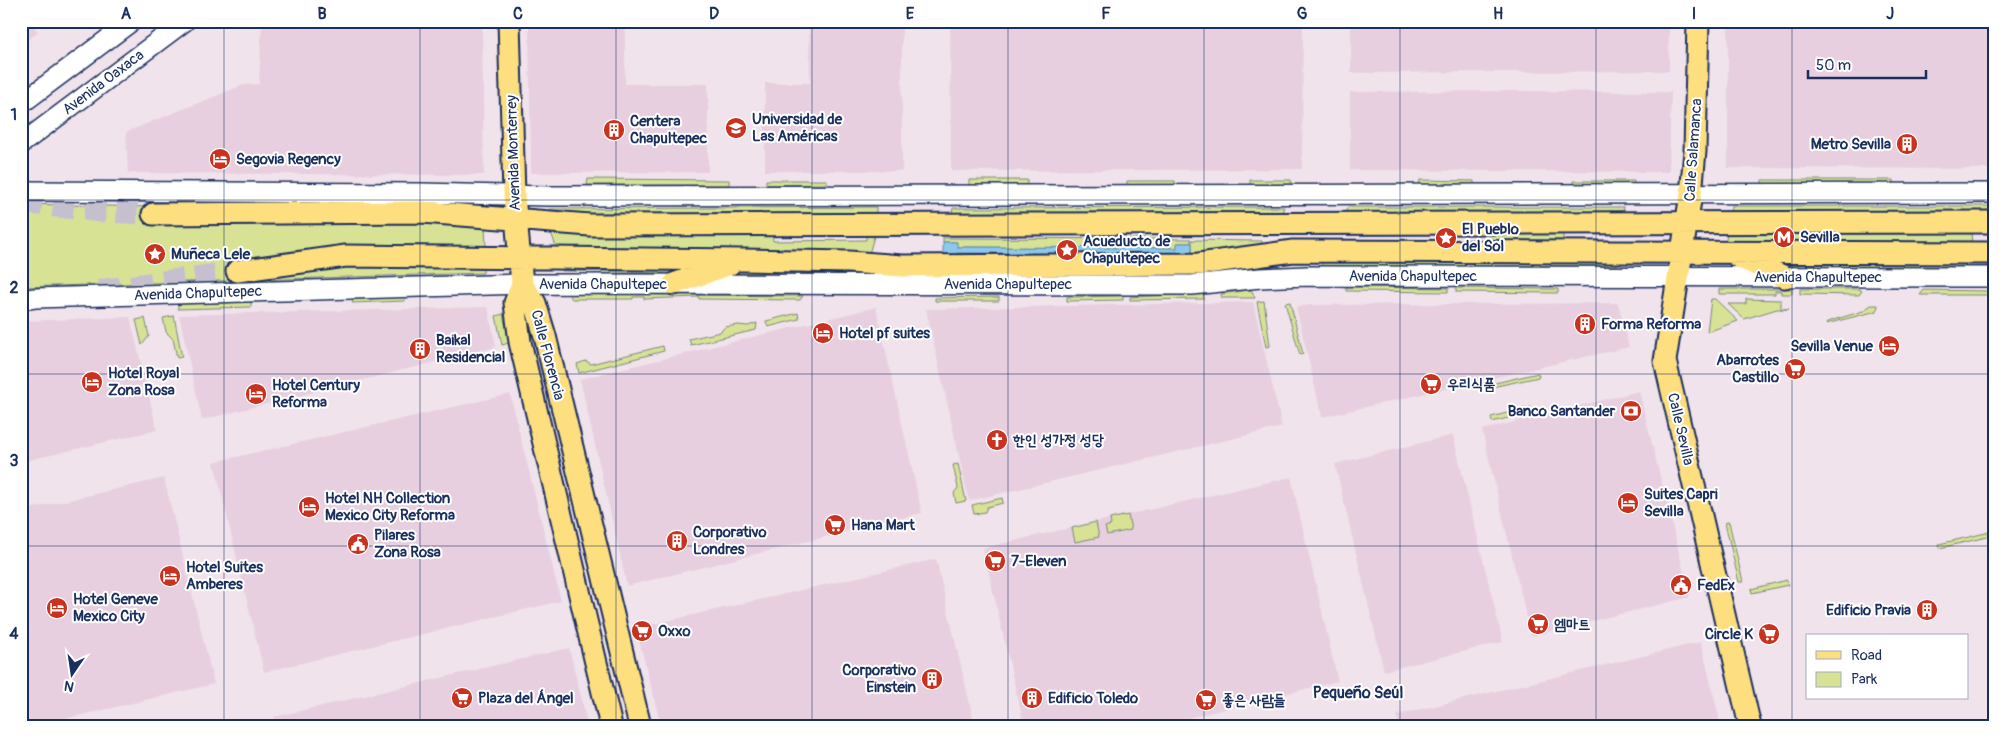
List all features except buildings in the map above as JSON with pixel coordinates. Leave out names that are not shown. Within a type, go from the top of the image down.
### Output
[{"type":"main road","name":"Avenida Oaxaca","points":[[21,104],[132,21]]},
{"type":"main road","name":"Avenida Oaxaca","points":[[21,144],[185,21]]},
{"type":"main road","name":"Avenida Monterrey","points":[[509,21],[514,195],[522,284]]},
{"type":"main road","name":"Calle Salamanca","points":[[1678,278],[1691,194],[1695,151],[1698,21]]},
{"type":"main road","points":[[21,192],[514,195],[1995,192]]},
{"type":"main road","points":[[153,214],[422,212],[590,226],[1995,222]]},
{"type":"main road","name":"Avenida Chapultepec","points":[[21,300],[35,298],[522,284],[674,284],[1055,275],[1199,264],[1293,252],[1995,253]]},
{"type":"main road","points":[[1730,254],[1785,278]]},
{"type":"main road","name":"Avenida Chapultepec","points":[[237,271],[346,256],[519,256],[849,262],[1192,285],[1290,276],[1995,277]]},
{"type":"main road","points":[[674,284],[744,260]]},
{"type":"main road","name":"Calle Sevilla","points":[[1678,278],[1665,361],[1750,726]]},
{"type":"main road","name":"Calle Florencia","points":[[522,284],[515,303],[520,342],[611,726]]},
{"type":"main road","name":"Calle Florencia","points":[[522,284],[535,303],[545,336],[640,726]]},
{"type":"shaded area","points":[[21,21],[36,21],[33,25],[38,32],[25,42],[21,39]]},
{"type":"shaded area","points":[[262,21],[482,21],[484,175],[128,173],[126,132],[243,85],[259,84]]},
{"type":"shaded area","points":[[529,21],[625,21],[625,84],[708,84],[708,172],[531,173]]},
{"type":"shaded area","points":[[809,21],[902,21],[902,171],[765,171],[765,83],[810,83]]},
{"type":"shaded area","points":[[950,21],[1303,21],[1302,169],[951,171]]},
{"type":"shaded area","points":[[1351,21],[1669,21],[1669,71],[1351,73]]},
{"type":"shaded area","points":[[1728,21],[1995,21],[1995,169],[1728,168]]},
{"type":"shaded area","points":[[1350,92],[1671,92],[1669,172],[1350,170]]},
{"type":"shaded area","points":[[1253,302],[1282,427],[969,501],[926,309]]},
{"type":"shaded area","points":[[1618,303],[1629,347],[1322,417],[1296,307],[1312,305]]},
{"type":"shaded area","points":[[488,307],[496,347],[202,420],[179,315]]},
{"type":"shaded area","points":[[876,307],[922,513],[627,586],[580,379]]},
{"type":"shaded area","points":[[130,317],[157,430],[21,462],[21,324],[24,321]]},
{"type":"shaded area","points":[[1639,391],[1690,597],[1531,636],[1482,430]]},
{"type":"shaded area","points":[[510,394],[561,601],[264,672],[214,462]]},
{"type":"shaded area","points":[[1453,435],[1503,642],[1384,671],[1335,464]]},
{"type":"shaded area","points":[[1291,477],[1338,681],[1156,726],[1024,726],[983,548]]},
{"type":"shaded area","points":[[164,478],[214,684],[35,726],[21,726],[21,511]]},
{"type":"shaded area","points":[[936,559],[975,726],[661,726],[636,628]]},
{"type":"shaded area","points":[[1701,642],[1721,726],[1399,726],[1397,715]]},
{"type":"shaded area","points":[[569,648],[588,726],[276,726],[274,717]]},
{"type":"green space","points":[[588,179],[729,180],[729,185],[587,185]]},
{"type":"green space","points":[[766,180],[827,180],[827,184],[766,185]]},
{"type":"green space","points":[[969,180],[1027,180],[1027,185],[969,185]]},
{"type":"green space","points":[[1250,180],[1291,180],[1291,185],[1250,185]]},
{"type":"green space","points":[[1420,180],[1474,181],[1474,186],[1419,185]]},
{"type":"green space","points":[[1762,180],[1893,180],[1893,184],[1762,184]]},
{"type":"green space","points":[[1127,181],[1175,181],[1175,186],[1127,185]]},
{"type":"green space","points":[[1573,181],[1634,181],[1634,185],[1573,185]]},
{"type":"green space","points":[[21,204],[152,207],[150,225],[413,222],[485,227],[486,247],[236,260],[237,278],[339,267],[483,265],[483,273],[21,287]]},
{"type":"green space","points":[[1731,206],[1995,206],[1995,214],[1730,214]]},
{"type":"green space","points":[[876,207],[876,216],[597,217],[550,213],[550,209]]},
{"type":"green space","points":[[1284,207],[1281,215],[952,214],[953,208]]},
{"type":"green space","points":[[1348,207],[1624,207],[1622,215],[1344,214]]},
{"type":"green space","points":[[551,232],[772,234],[773,241],[866,240],[866,233],[875,233],[869,254],[556,247]]},
{"type":"green space","points":[[1971,232],[1972,244],[1725,244],[1727,233]]},
{"type":"green space","points":[[1487,233],[1563,233],[1563,244],[1487,244]]},
{"type":"green space","points":[[943,238],[1191,239],[1191,243],[1178,243],[1178,248],[957,247],[956,242],[943,242]]},
{"type":"green space","points":[[1192,240],[1262,241],[1262,247],[1192,257]]},
{"type":"green space","points":[[1323,262],[1617,262],[1617,266],[1321,266]]},
{"type":"green space","points":[[1770,262],[1995,262],[1995,267],[1811,268]]},
{"type":"green space","points":[[561,266],[700,268],[674,273],[562,271]]},
{"type":"green space","points":[[743,269],[863,271],[863,275],[722,274]]},
{"type":"green space","points":[[1346,287],[1448,288],[1448,292],[1346,291]]},
{"type":"green space","points":[[1456,288],[1558,289],[1558,293],[1456,292]]},
{"type":"green space","points":[[1719,289],[1792,289],[1792,294],[1781,294],[1781,291],[1775,291],[1775,294],[1719,294]]},
{"type":"green space","points":[[1800,289],[1859,289],[1862,291],[1859,295],[1800,294]]},
{"type":"green space","points":[[1924,290],[1990,291],[1990,295],[1920,295]]},
{"type":"green space","points":[[1252,291],[1255,298],[1222,298],[1221,294]]},
{"type":"green space","points":[[569,294],[803,296],[800,300],[699,299],[699,297],[572,299]]},
{"type":"green space","points":[[1203,294],[1204,299],[1130,300],[1130,297]]},
{"type":"green space","points":[[1123,296],[1123,300],[1067,301],[1067,297]]},
{"type":"green space","points":[[405,297],[405,301],[352,303],[354,299]]},
{"type":"green space","points":[[999,297],[999,301],[935,301],[935,298]]},
{"type":"green space","points":[[1711,299],[1715,299],[1738,321],[1707,332]]},
{"type":"green space","points":[[1746,299],[1781,300],[1781,309],[1744,319],[1728,304],[1746,304]]},
{"type":"green space","points":[[1264,301],[1270,346],[1266,347],[1257,302]]},
{"type":"green space","points":[[251,302],[251,307],[178,309],[178,304]]},
{"type":"green space","points":[[1290,302],[1303,354],[1300,355],[1285,303]]},
{"type":"green space","points":[[1871,305],[1878,305],[1877,311],[1826,324],[1827,322],[1863,311]]},
{"type":"green space","points":[[798,313],[799,319],[768,327],[766,321]]},
{"type":"green space","points":[[503,314],[509,343],[502,345],[496,316]]},
{"type":"green space","points":[[174,316],[182,357],[177,358],[173,339],[166,332],[163,318]]},
{"type":"green space","points":[[145,318],[149,336],[142,345],[136,320]]},
{"type":"green space","points":[[757,323],[756,330],[691,345],[689,339],[720,332],[725,327],[748,326]]},
{"type":"green space","points":[[663,346],[664,351],[579,373],[577,364],[586,361],[591,364]]},
{"type":"green space","points":[[1538,373],[1539,377],[1492,387],[1491,384]]},
{"type":"green space","points":[[1531,407],[1532,412],[1492,422],[1491,417]]},
{"type":"green space","points":[[958,464],[966,501],[956,503],[954,493],[958,488],[953,465]]},
{"type":"green space","points":[[1002,498],[1003,503],[987,507],[985,512],[974,514],[972,505]]},
{"type":"green space","points":[[1128,515],[1131,530],[1107,535],[1105,527],[1111,525],[1110,519]]},
{"type":"green space","points":[[1096,522],[1099,537],[1075,542],[1072,528]]},
{"type":"green space","points":[[1729,522],[1743,582],[1739,582],[1725,523]]},
{"type":"green space","points":[[1990,532],[1991,536],[1940,548],[1939,544]]},
{"type":"green space","points":[[1787,580],[1788,585],[1752,593],[1751,589]]},
{"type":"water","name":"Acueducto de Chapultepec","points":[[943,242],[957,242],[957,247],[1177,248],[1177,243],[1192,243],[1192,258],[1181,254],[957,253],[957,256],[943,256]]},
{"type":"tunnel","points":[[21,203],[101,212],[153,214]]},
{"type":"tunnel","points":[[99,290],[237,271]]},
{"type":"place","name":"Universidad de Las Américas","points":[[736,128]]},
{"type":"place","name":"Centera Chapultepec","points":[[614,130]]},
{"type":"place","name":"Metro Sevilla","points":[[1907,144]]},
{"type":"place","name":"Segovia Regency","points":[[220,159]]},
{"type":"place","name":"Sevilla","points":[[1784,237]]},
{"type":"place","name":"El Pueblo del Sol","points":[[1446,238]]},
{"type":"place","name":"Acueducto de Chapultepec","points":[[1067,250]]},
{"type":"place","name":"Muñeca Lele","points":[[155,254]]},
{"type":"place","name":"Forma Reforma","points":[[1585,324]]},
{"type":"place","name":"Hotel pf suites","points":[[823,333]]},
{"type":"place","name":"Sevilla Venue","points":[[1889,346]]},
{"type":"place","name":"Baikal Residencial","points":[[420,349]]},
{"type":"place","name":"Abarrotes Castillo","points":[[1795,369]]},
{"type":"place","name":"Hotel Royal Zona Rosa","points":[[92,382]]},
{"type":"place","name":"우리식품","points":[[1431,384]]},
{"type":"place","name":"Hotel Century Reforma","points":[[256,394]]},
{"type":"place","name":"Banco Santander","points":[[1631,411]]},
{"type":"place","name":"한인 성가정 성당","points":[[997,440]]},
{"type":"place","name":"Suites Capri Sevilla","points":[[1628,503]]},
{"type":"place","name":"Hotel NH Collection Mexico City Reforma","points":[[309,507]]},
{"type":"place","name":"Hana Mart","points":[[835,525]]},
{"type":"place","name":"Corporativo Londres","points":[[677,541]]},
{"type":"place","name":"Pilares Zona Rosa","points":[[358,544]]},
{"type":"place","name":"7-Eleven","points":[[995,561]]},
{"type":"place","name":"Hotel Suites Amberes","points":[[170,576]]},
{"type":"place","name":"FedEx","points":[[1681,585]]},
{"type":"place","name":"Hotel Geneve Mexico City","points":[[57,608]]},
{"type":"place","name":"Edificio Pravia","points":[[1927,610]]},
{"type":"place","name":"엠마트","points":[[1538,624]]},
{"type":"place","name":"Oxxo","points":[[642,631]]},
{"type":"place","name":"Circle K","points":[[1769,634]]},
{"type":"place","name":"Corporativo Einstein","points":[[932,679]]},
{"type":"place","name":"Plaza del Ángel","points":[[462,698]]},
{"type":"place","name":"Edificio Toledo","points":[[1032,698]]},
{"type":"place","name":"좋은 사람들","points":[[1206,700]]},
{"type":"district","name":"Pequeño Seúl","points":[[1358,692]]}]
